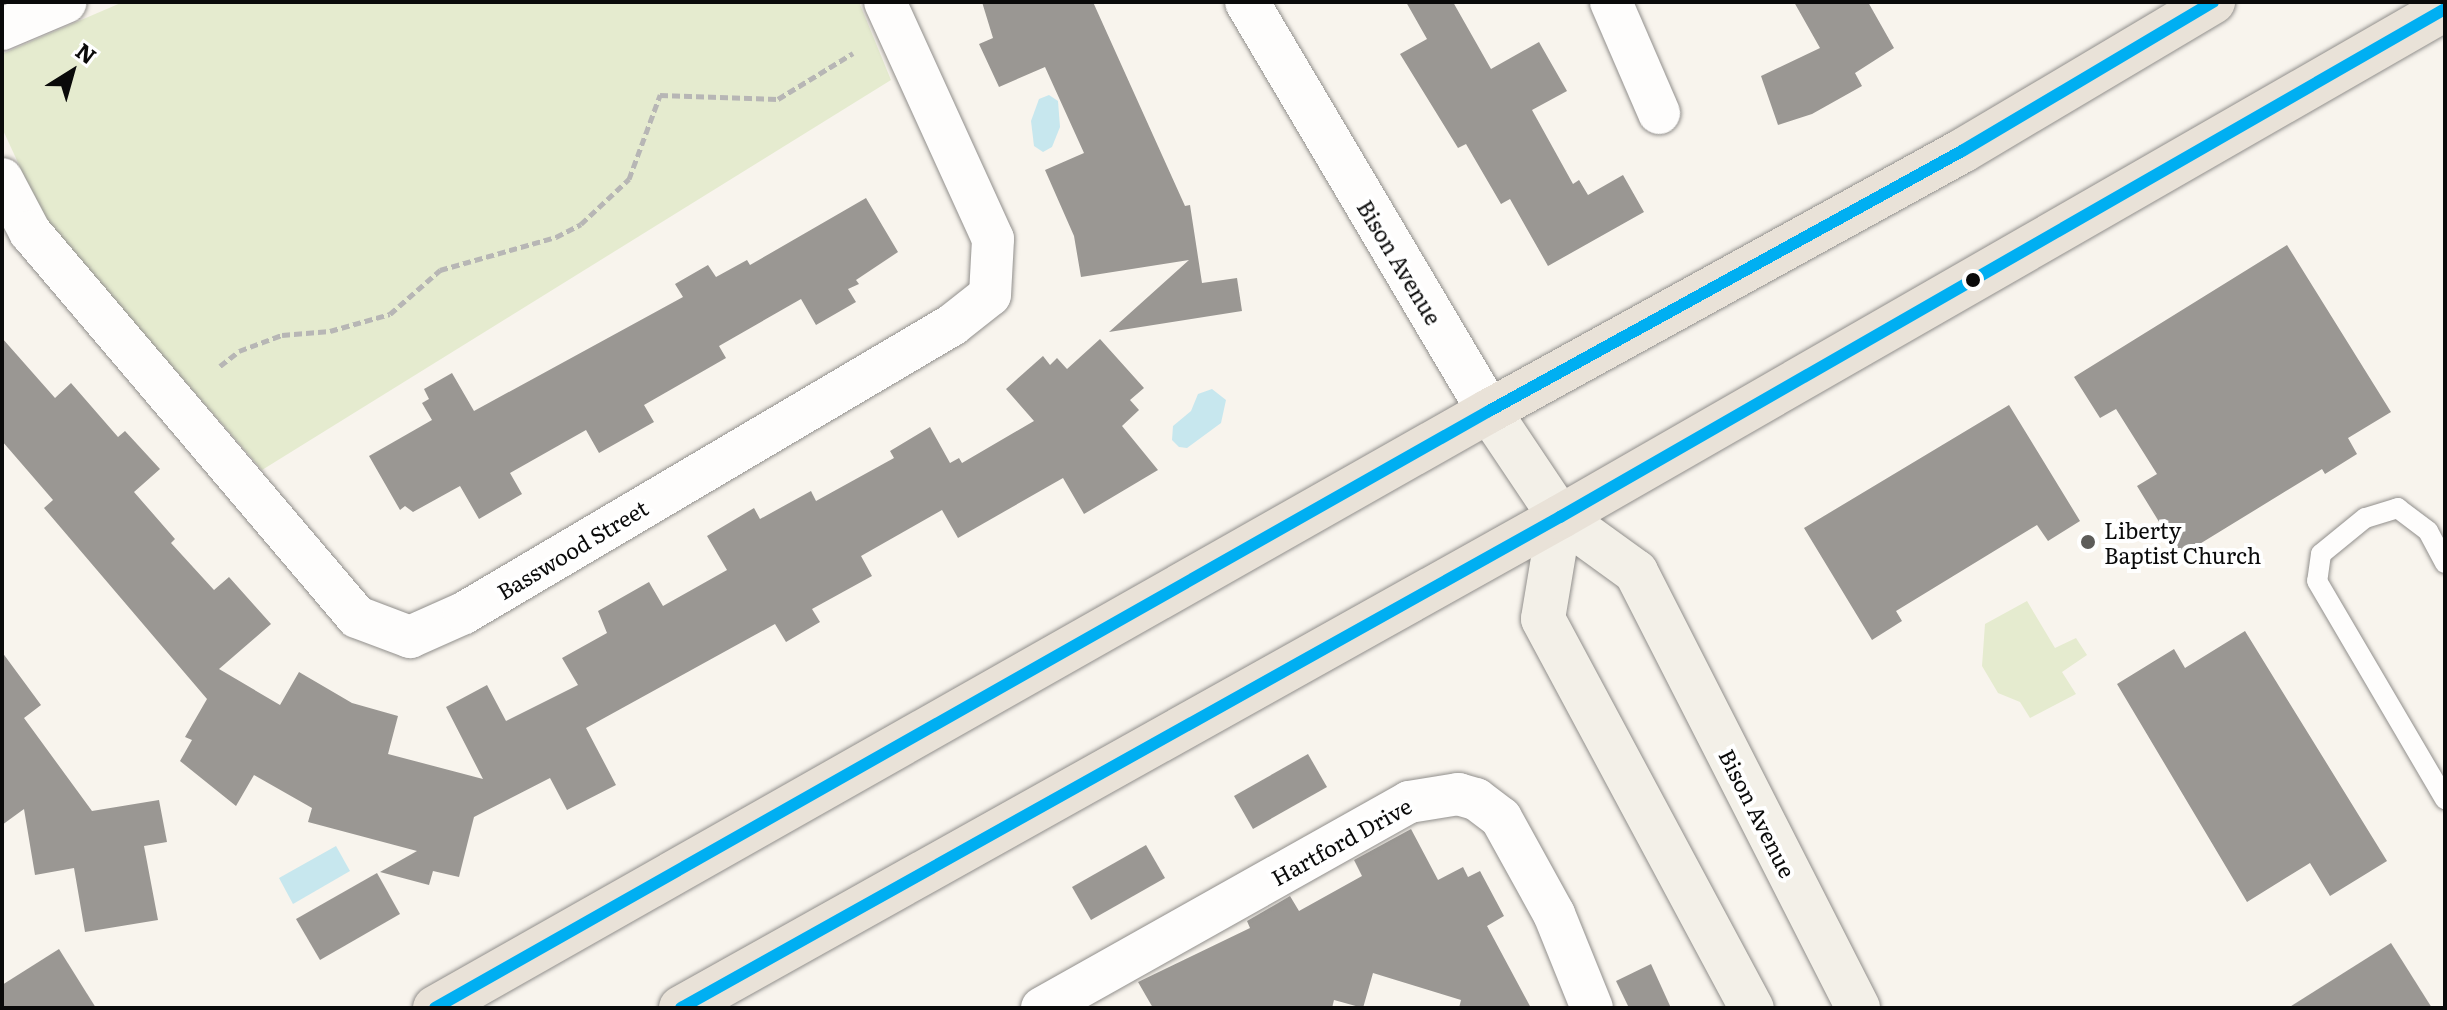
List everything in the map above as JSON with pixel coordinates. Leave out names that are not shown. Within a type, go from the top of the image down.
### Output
[{"type":"main road","points":[[435,1008],[1489,411],[1962,151],[2213,2]]},
{"type":"main road","points":[[681,1008],[1560,517],[2445,9]]},
{"type":"main road","name":"Bison Avenue","points":[[1489,411],[1560,517],[1636,572],[1858,1008]]},
{"type":"main road","points":[[1560,517],[1543,619],[1752,1008]]},
{"type":"street","points":[[2,29],[66,2]]},
{"type":"street","name":"Basswood Street","points":[[2,179],[30,232],[357,617],[410,637],[464,613],[952,325],[990,295],[993,239],[885,2]]},
{"type":"street","name":"Bison Avenue","points":[[1247,2],[1489,411]]},
{"type":"street","points":[[1611,2],[1659,113]]},
{"type":"street","name":"Hartford Drive","points":[[1042,1008],[1409,802],[1458,794],[1501,818],[1554,914],[1592,1008]]},
{"type":"lane","points":[[2445,563],[2428,531],[2398,508],[2365,518],[2321,554],[2317,581],[2445,799]]},
{"type":"path","points":[[220,366],[239,351],[282,335],[330,331],[390,314],[440,270],[556,237],[581,224],[629,179],[660,95],[778,99],[853,53]]},
{"type":"green space","points":[[123,2],[859,2],[891,80],[262,470],[44,219],[2,128],[2,54]]},
{"type":"green space","points":[[2027,601],[2055,648],[2076,638],[2087,655],[2062,672],[2076,694],[2030,718],[2020,702],[1998,693],[1982,666],[1985,624]]},
{"type":"water","points":[[1049,95],[1058,101],[1060,127],[1052,147],[1043,152],[1034,146],[1031,121],[1039,99]]},
{"type":"water","points":[[1212,389],[1226,400],[1221,423],[1187,448],[1179,447],[1172,440],[1173,426],[1191,411],[1198,394]]},
{"type":"water","points":[[336,846],[350,871],[293,904],[279,878]]},
{"type":"building","points":[[982,2],[1093,2],[1185,206],[1190,205],[1202,283],[1237,278],[1242,311],[1109,332],[1189,260],[1081,277],[1074,236],[1045,170],[1084,153],[1045,67],[999,87],[979,44],[993,38]]},
{"type":"building","points":[[1406,2],[1453,2],[1491,69],[1539,42],[1567,91],[1532,110],[1573,184],[1579,180],[1588,195],[1623,175],[1644,212],[1548,266],[1510,199],[1501,204],[1466,144],[1458,148],[1400,54],[1427,39]]},
{"type":"building","points":[[1794,2],[1868,2],[1894,48],[1855,73],[1862,86],[1812,114],[1778,125],[1761,76],[1820,48]]},
{"type":"building","points":[[866,198],[898,252],[856,280],[859,284],[848,289],[856,302],[816,325],[801,299],[719,346],[726,358],[644,405],[654,422],[599,453],[586,430],[510,473],[522,494],[479,519],[460,486],[413,512],[405,506],[400,510],[369,456],[432,420],[422,403],[429,399],[424,389],[452,373],[474,411],[683,297],[675,284],[708,265],[716,277],[747,260],[750,265]]},
{"type":"building","points":[[2287,245],[2391,412],[2348,438],[2357,454],[2325,474],[2322,469],[2180,556],[2137,486],[2157,474],[2116,409],[2100,418],[2074,377]]},
{"type":"building","points":[[2,338],[55,398],[71,383],[118,437],[125,431],[160,469],[134,492],[175,539],[171,543],[214,590],[229,577],[271,624],[219,669],[280,705],[299,672],[352,703],[398,716],[388,754],[483,779],[446,707],[487,685],[506,721],[578,685],[562,658],[607,633],[598,611],[649,582],[663,606],[727,570],[707,536],[754,508],[760,519],[811,491],[816,501],[894,458],[890,451],[930,427],[950,463],[959,458],[962,463],[1034,421],[1006,389],[1043,356],[1050,365],[1057,358],[1067,369],[1100,339],[1144,388],[1130,400],[1139,410],[1122,426],[1158,470],[1084,514],[1063,478],[958,538],[942,510],[861,556],[872,576],[812,609],[820,622],[786,642],[775,624],[586,728],[616,785],[567,810],[550,778],[474,817],[459,877],[433,871],[429,885],[380,872],[417,851],[308,822],[312,808],[254,775],[236,806],[180,761],[192,740],[185,737],[207,699],[44,508],[53,500],[2,441]]},
{"type":"building","points":[[2009,405],[2080,521],[2048,541],[2037,525],[1896,611],[1902,621],[1872,640],[1804,528]]},
{"type":"building","points":[[2245,631],[2387,861],[2330,896],[2310,863],[2247,902],[2117,684],[2174,649],[2185,668]]},
{"type":"building","points":[[2,652],[41,705],[24,718],[92,811],[159,800],[167,842],[144,846],[158,920],[85,932],[74,868],[35,875],[24,809],[2,825]]},
{"type":"building","points":[[1308,754],[1327,787],[1253,829],[1234,796]]},
{"type":"building","points":[[1411,829],[1438,880],[1463,867],[1468,877],[1480,871],[1504,916],[1487,926],[1531,1008],[1459,1008],[1461,1000],[1373,973],[1363,1008],[1334,1000],[1332,1008],[1153,1008],[1138,982],[1250,928],[1247,921],[1290,896],[1299,911],[1362,876],[1354,860]]},
{"type":"building","points":[[1146,845],[1165,878],[1091,920],[1072,887]]},
{"type":"building","points":[[377,873],[400,914],[320,960],[296,919]]},
{"type":"building","points":[[2391,943],[2432,1008],[2288,1008]]},
{"type":"building","points":[[59,949],[96,1008],[2,1008],[2,985]]},
{"type":"building","points":[[1651,964],[1671,1008],[1629,1008],[1616,981]]},
{"type":"transit line","points":[[435,1008],[1489,411],[1962,151],[2213,2]]},
{"type":"transit line","points":[[681,1008],[1560,517],[2445,9]]},
{"type":"place","name":"Liberty Baptist Church","points":[[2088,542]]}]
